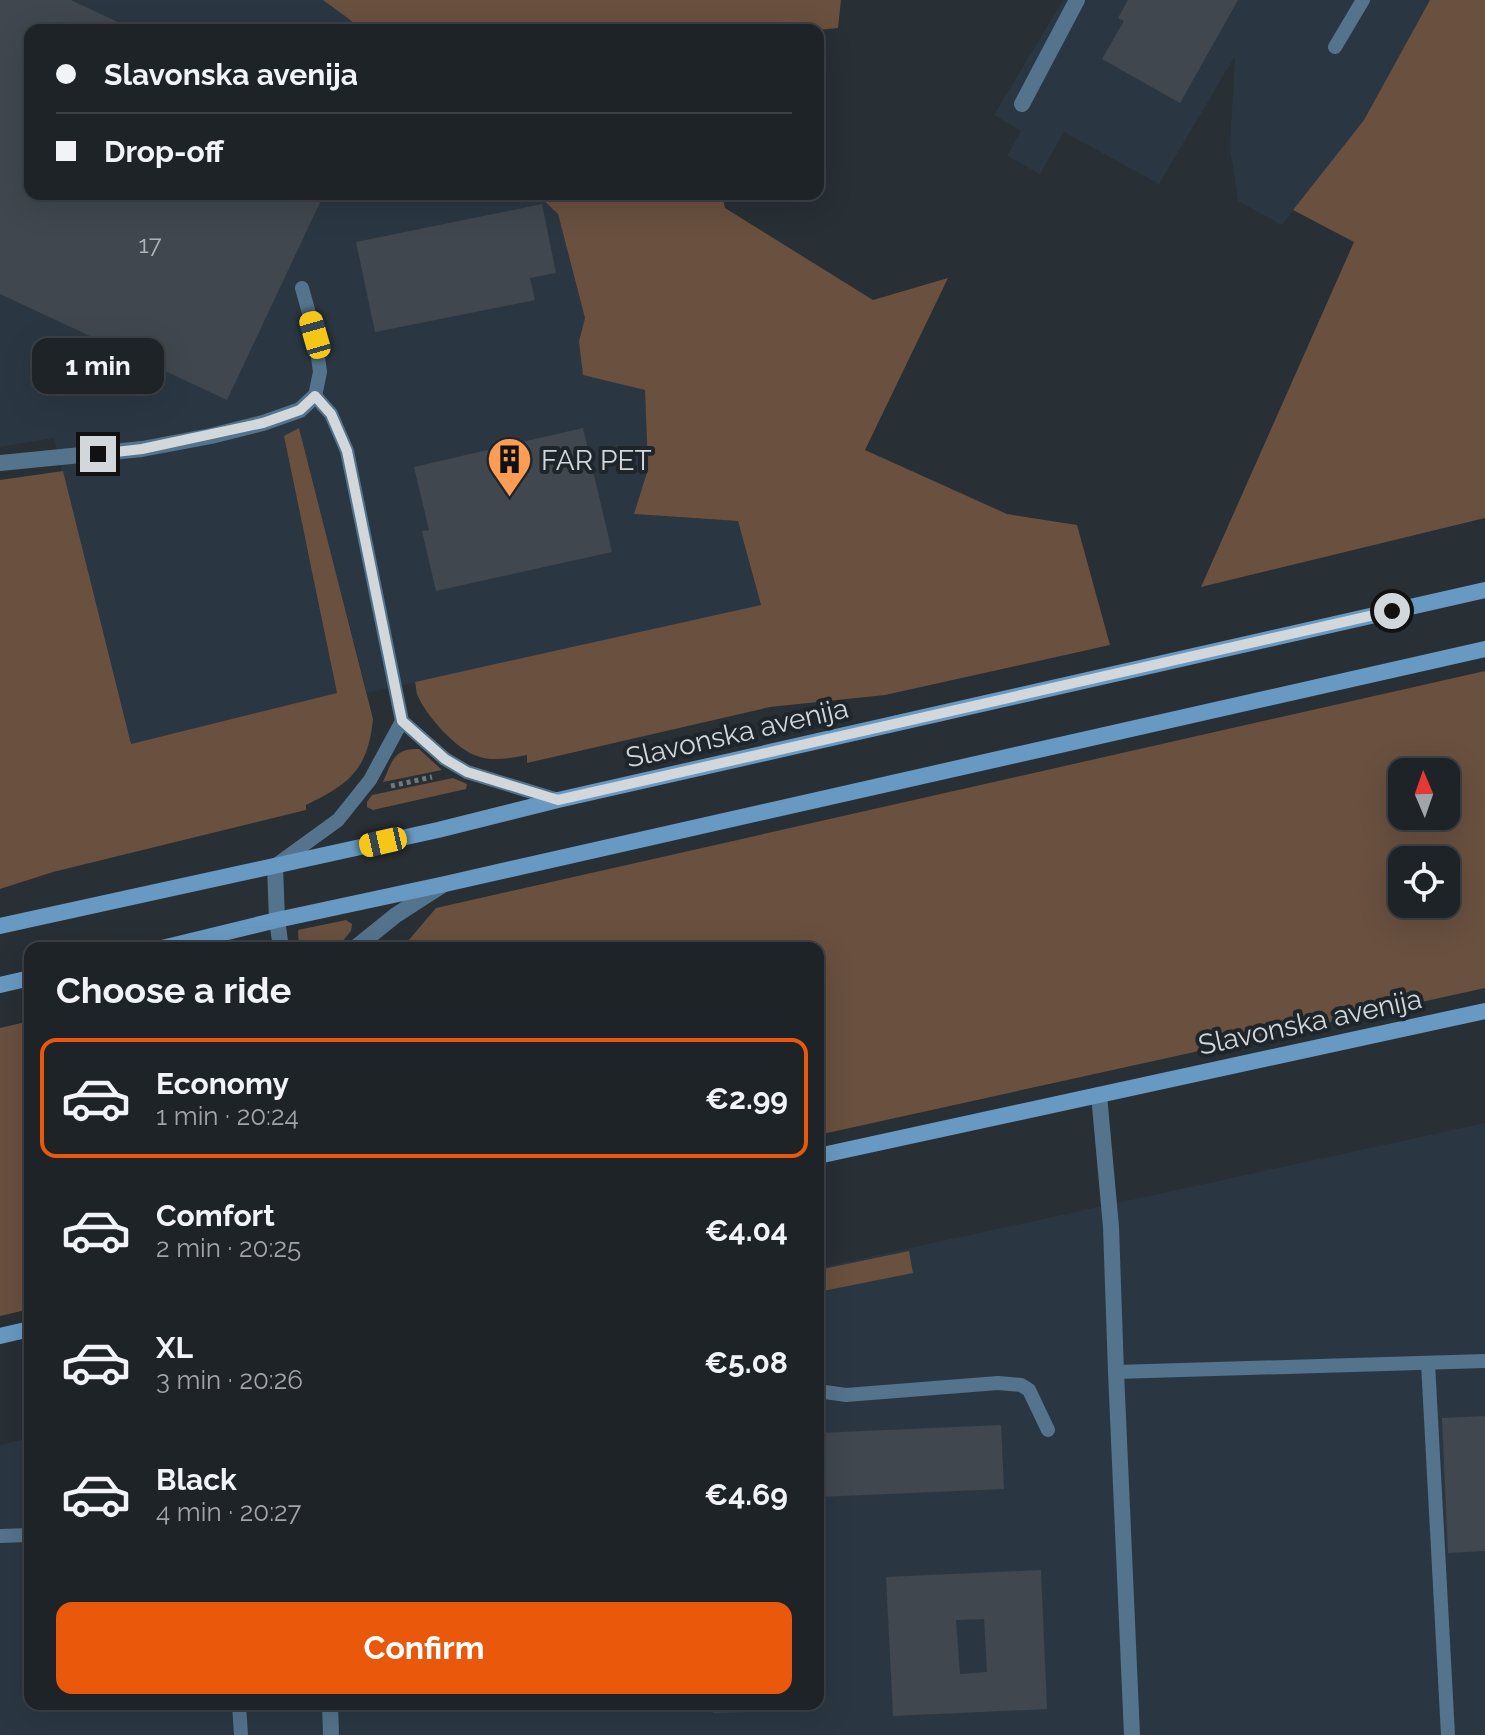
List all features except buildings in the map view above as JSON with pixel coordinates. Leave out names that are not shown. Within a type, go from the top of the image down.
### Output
[{"type":"main road","name":"Slavonska avenija","points":[[0,926],[438,830],[558,800],[1485,590]]},
{"type":"main road","points":[[187,942],[1485,649]]},
{"type":"main road","points":[[0,985],[24,979]]},
{"type":"main road","name":"Slavonska avenija","points":[[824,1155],[1485,1011]]},
{"type":"main road","points":[[0,1336],[24,1330]]},
{"type":"street","points":[[1022,104],[1077,0]]},
{"type":"street","points":[[0,463],[142,449],[211,436],[300,410],[315,396]]},
{"type":"street","points":[[275,866],[280,942]]},
{"type":"street","points":[[362,942],[396,915],[445,884]]},
{"type":"street","points":[[1099,1095],[1111,1227],[1132,1735]]},
{"type":"street","points":[[330,1710],[331,1735]]},
{"type":"lane","points":[[1335,47],[1363,0]]},
{"type":"lane","points":[[302,288],[315,335],[320,372],[315,396],[331,414],[347,451],[402,721],[445,759],[467,772],[558,800]]},
{"type":"lane","points":[[275,866],[338,820],[370,780],[402,721]]},
{"type":"lane","points":[[1116,1372],[1485,1361]]},
{"type":"lane","points":[[1428,1363],[1448,1735]]},
{"type":"lane","points":[[824,1392],[846,1395],[998,1383],[1021,1385],[1029,1390],[1048,1430]]},
{"type":"lane","points":[[0,1536],[24,1535]]},
{"type":"lane","points":[[239,1710],[241,1735]]},
{"type":"path","points":[[378,789],[433,777]]},
{"type":"shaded area","points":[[0,0],[323,0],[354,24],[24,24],[24,200],[543,200],[558,214],[585,318],[579,341],[645,389],[648,469],[634,514],[738,521],[761,606],[367,693],[299,428],[284,437],[337,694],[131,744],[54,438],[0,447]]},
{"type":"shaded area","points":[[323,0],[841,0],[838,28],[824,29],[824,24],[354,24]]},
{"type":"shaded area","points":[[1063,0],[1430,0],[1364,120],[1282,225],[1238,201],[1230,147],[1235,56],[1159,184],[1064,132],[1040,174],[1007,156],[1021,131],[994,115]]},
{"type":"shaded area","points":[[1430,0],[1485,0],[1485,518],[1201,587],[1354,242],[1293,210],[1364,120]]},
{"type":"shaded area","points":[[543,200],[723,200],[725,208],[873,300],[948,278],[865,450],[1007,514],[1077,525],[1110,645],[885,695],[770,707],[527,763],[527,755],[489,759],[460,747],[427,712],[417,694],[415,682],[761,605],[738,521],[634,514],[648,469],[645,390],[583,375],[579,341],[585,318],[558,214]]},
{"type":"shaded area","points":[[299,428],[373,719],[367,751],[361,763],[345,782],[306,805],[306,810],[53,872],[0,889],[0,480],[63,471],[131,744],[337,693],[284,436]]},
{"type":"shaded area","points":[[1485,671],[1485,988],[824,1134],[824,942],[407,942],[436,908]]},
{"type":"shaded area","points":[[419,749],[442,770],[383,782],[391,763],[399,754]]},
{"type":"shaded area","points":[[453,778],[467,784],[466,789],[373,810],[367,807],[372,795]]},
{"type":"shaded area","points":[[346,920],[352,924],[351,931],[342,942],[299,942],[298,930]]},
{"type":"shaded area","points":[[24,1022],[24,1310],[0,1316],[0,1028]]},
{"type":"shaded area","points":[[1485,1123],[1485,1735],[0,1735],[0,1445],[24,1439],[24,1710],[824,1710],[824,1267]]},
{"type":"shaded area","points":[[909,1251],[913,1273],[824,1291],[824,1269]]},
{"type":"place","name":"FAR PET","points":[[510,499]]},
{"type":"route","points":[[98,454],[142,449],[263,423],[300,410],[315,396],[331,414],[347,451],[402,721],[445,759],[467,772],[558,800],[1392,611]]}]
